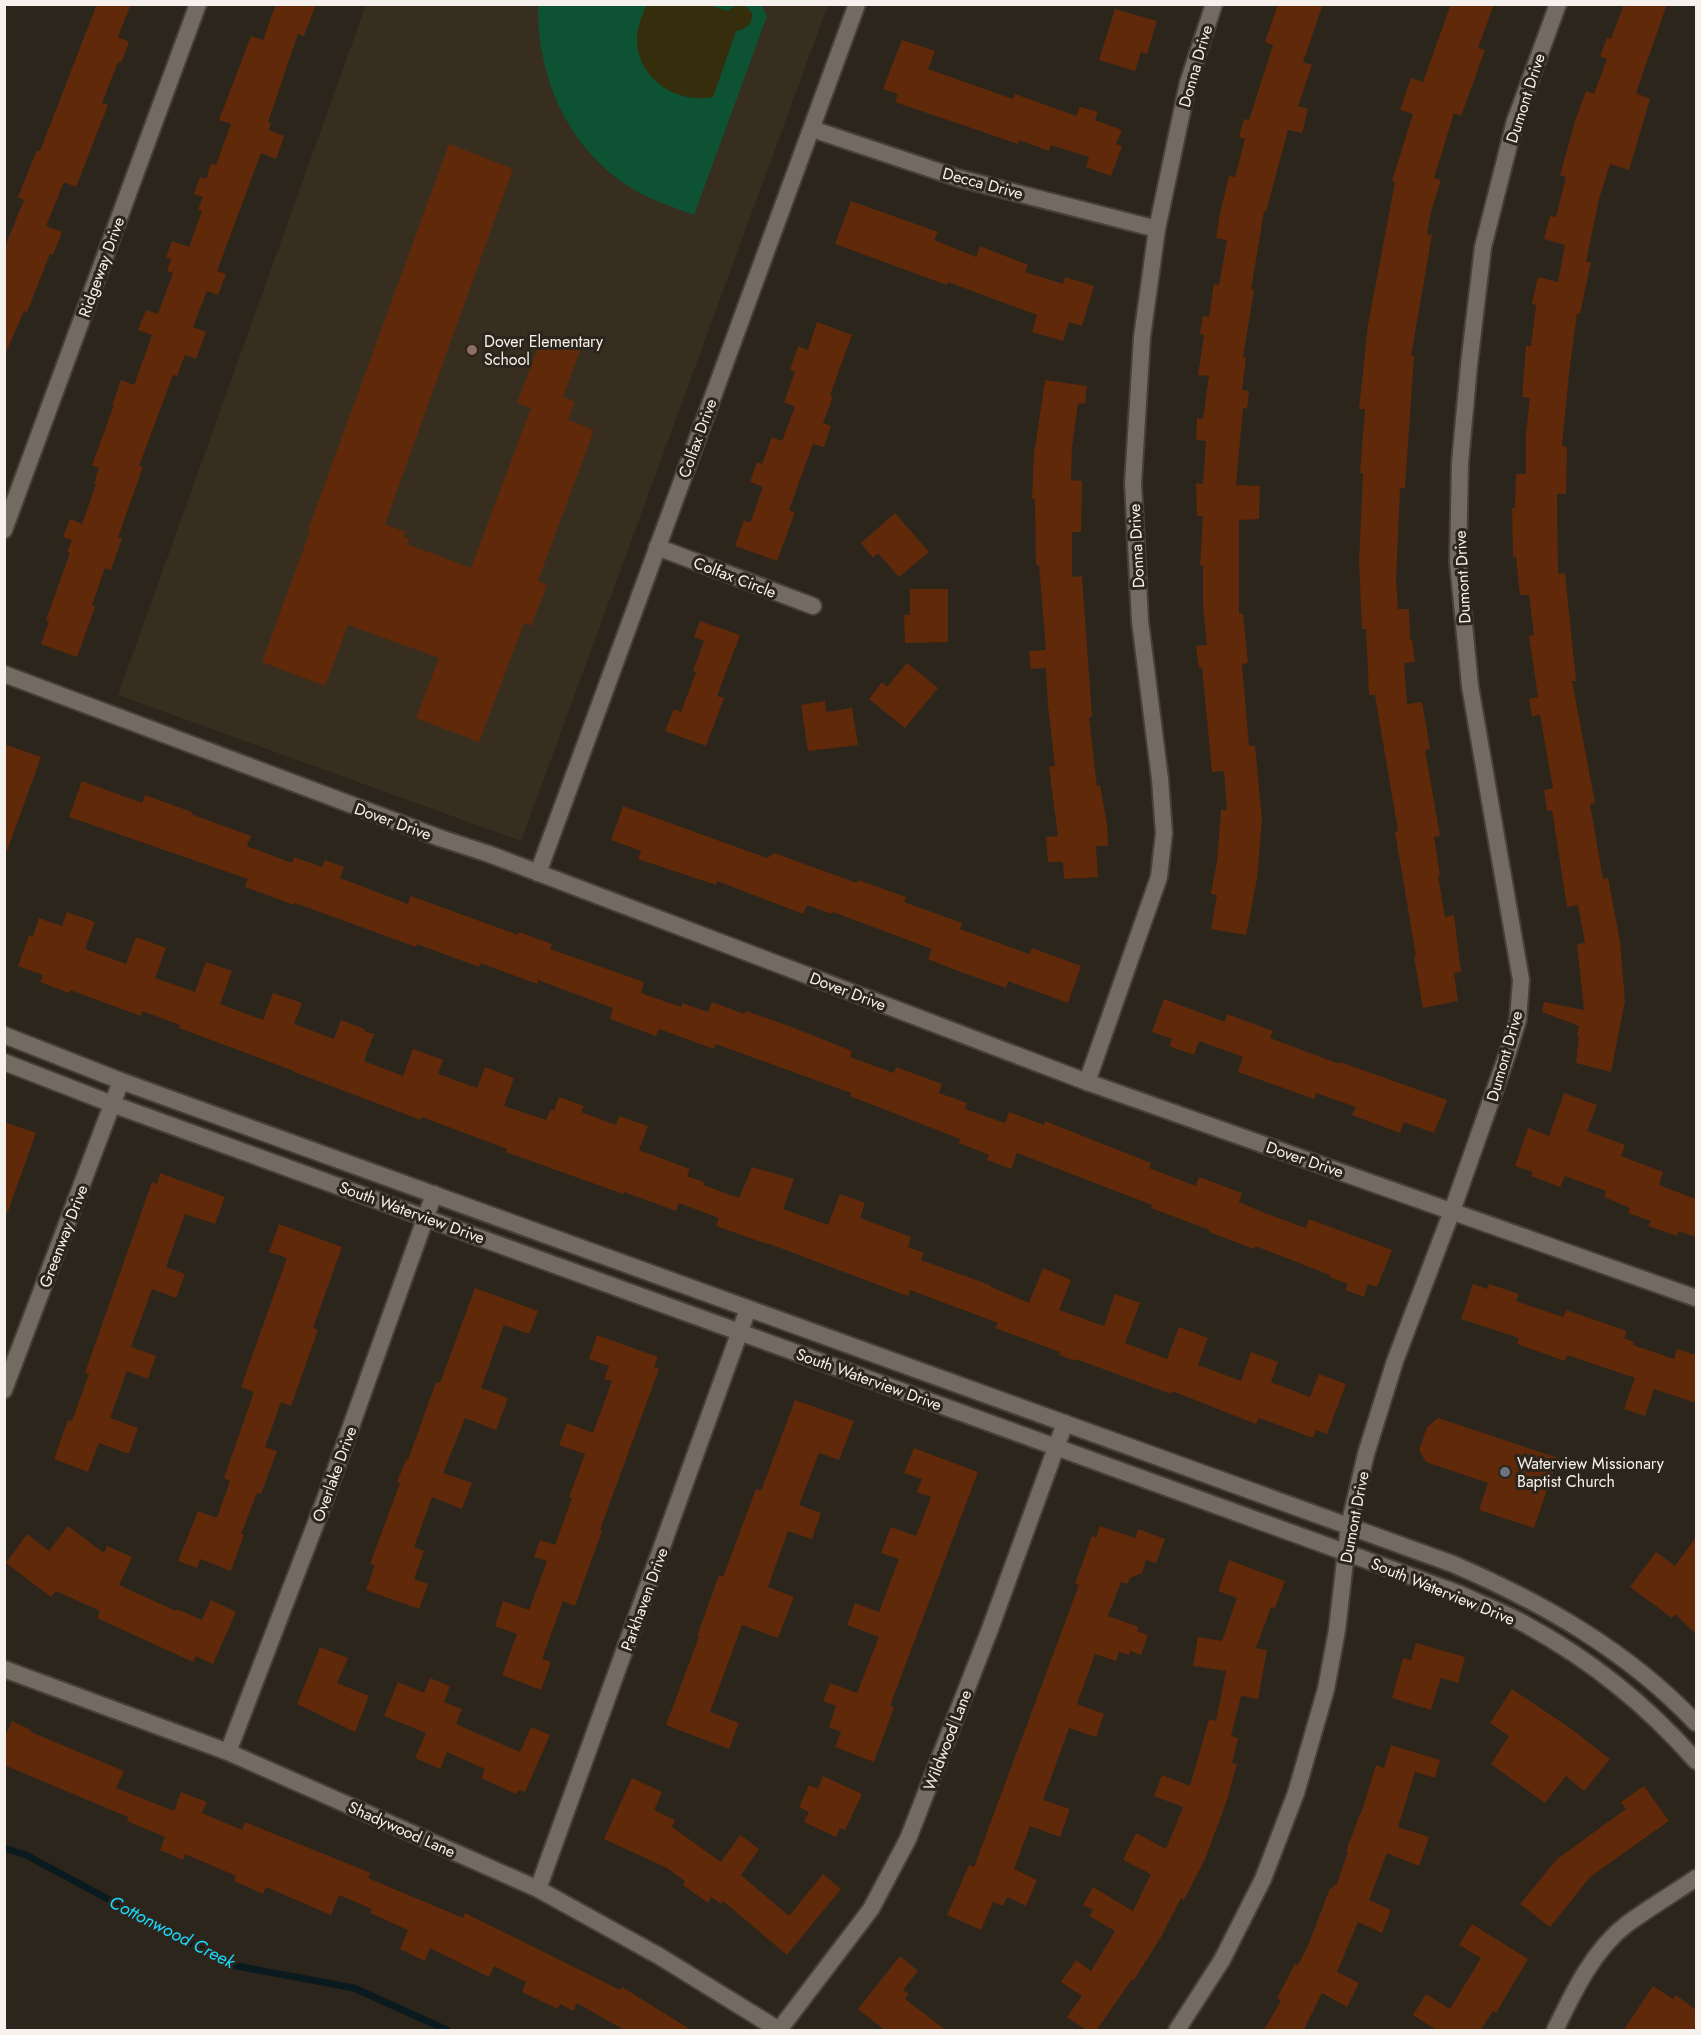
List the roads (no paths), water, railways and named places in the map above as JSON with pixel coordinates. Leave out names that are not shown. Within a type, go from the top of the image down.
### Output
[{"type":"street","name":"Ridgeway Drive","points":[[4,530],[198,4]]},
{"type":"street","name":"Colfax Drive","points":[[538,873],[857,4]]},
{"type":"street","name":"Donna Drive","points":[[1087,1082],[1159,877],[1164,833],[1160,779],[1140,621],[1133,483],[1142,337],[1157,229],[1188,83],[1214,4]]},
{"type":"street","name":"Dumont Drive","points":[[1178,2031],[1233,1940],[1263,1879],[1296,1793],[1326,1689],[1337,1630],[1349,1526],[1366,1454],[1395,1361],[1452,1211],[1518,1020],[1521,980],[1470,686],[1458,562],[1460,463],[1483,248],[1515,121],[1558,4]]},
{"type":"street","name":"Decca Drive","points":[[812,129],[958,178],[1157,229]]},
{"type":"street","name":"Colfax Circle","points":[[657,547],[813,606]]},
{"type":"street","name":"Dover Drive","points":[[4,674],[406,826],[538,873],[1087,1082],[1696,1298]]},
{"type":"street","name":"South Waterview Drive","points":[[4,1035],[121,1081],[748,1310],[1453,1564],[1517,1592],[1552,1611],[1626,1660],[1696,1723]]},
{"type":"street","name":"South Waterview Drive","points":[[4,1062],[112,1104],[1460,1594],[1531,1628],[1567,1649],[1611,1680],[1649,1713],[1696,1761]]},
{"type":"street","name":"Greenway Drive","points":[[4,1390],[121,1081]]},
{"type":"street","name":"Overlake Drive","points":[[228,1752],[324,1502],[434,1194]]},
{"type":"street","name":"Parkhaven Drive","points":[[538,1889],[748,1310]]},
{"type":"street","name":"Wildwood Lane","points":[[779,2030],[872,1909],[908,1839],[990,1629],[1065,1423]]},
{"type":"street","name":"Shadywood Lane","points":[[4,1669],[228,1752],[538,1889],[659,1956],[779,2030]]},
{"type":"street","points":[[1555,2031],[1574,1993],[1599,1953],[1626,1925],[1696,1878]]},
{"type":"waterway","name":"Cottonwood Creek","points":[[4,1848],[26,1855],[231,1965],[354,1988],[447,2030]]},
{"type":"place","name":"Dover Elementary School","points":[[472,350]]},
{"type":"place","name":"Waterview Missionary Baptist Church","points":[[1505,1472]]}]
